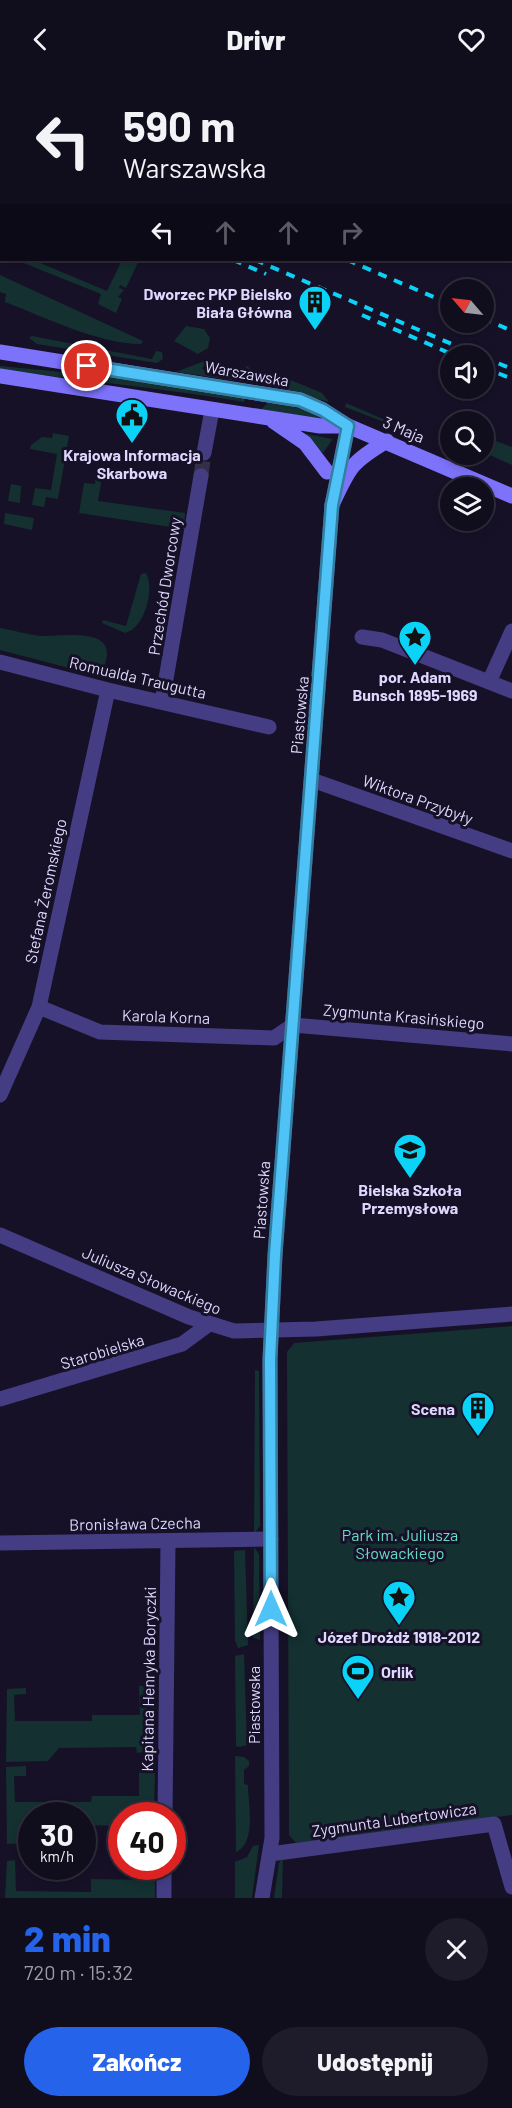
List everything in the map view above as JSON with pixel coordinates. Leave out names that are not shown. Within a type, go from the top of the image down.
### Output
[{"type":"main road","name":"Warszawska","points":[[0,352],[300,400],[323,410],[348,426]]},
{"type":"main road","points":[[0,376],[321,426],[348,426]]},
{"type":"main road","points":[[268,418],[305,443],[327,472]]},
{"type":"main road","name":"3 Maja","points":[[348,426],[512,495]]},
{"type":"main road","points":[[332,505],[350,467],[356,460],[387,441]]},
{"type":"street","points":[[204,453],[212,410]]},
{"type":"street","name":"Piastowska","points":[[332,505],[327,472],[331,455],[348,426]]},
{"type":"street","name":"Piastowska","points":[[262,1898],[270,1854],[271,1332],[332,505],[348,426]]},
{"type":"street","name":"Przechód Dworcowy","points":[[162,702],[201,477]]},
{"type":"street","points":[[489,682],[512,631]]},
{"type":"street","points":[[362,637],[382,640],[512,691]]},
{"type":"street","name":"Romualda Traugutta","points":[[0,662],[108,690],[269,727]]},
{"type":"street","name":"Stefana Żeromskiego","points":[[0,1095],[39,1007],[108,690]]},
{"type":"street","name":"Wiktora Przybyły","points":[[312,780],[512,851]]},
{"type":"street","name":"Karola Korna","points":[[39,1007],[100,1032],[274,1038],[293,1025]]},
{"type":"street","name":"Zygmunta Krasińskiego","points":[[293,1025],[512,1044]]},
{"type":"street","name":"Juliusza Słowackiego","points":[[0,1235],[208,1325],[234,1331],[271,1332],[512,1314]]},
{"type":"street","name":"Starobielska","points":[[0,1399],[182,1344],[208,1325]]},
{"type":"street","name":"Bronisława Czecha","points":[[0,1543],[168,1543],[271,1539]]},
{"type":"street","name":"Kapitana Henryka Boryczki","points":[[165,1802],[168,1543]]},
{"type":"street","name":"Zygmunta Lubertowicza","points":[[270,1854],[494,1824],[512,1887]]},
{"type":"street","points":[[164,1880],[164,1898]]},
{"type":"green space","points":[[18,261],[35,261],[107,291],[122,261],[139,261],[126,288],[120,285],[119,288],[124,290],[118,297],[122,299],[116,313],[98,304],[101,294]]},
{"type":"green space","points":[[0,275],[143,341],[141,344],[107,340],[5,302],[6,294],[0,292]]},
{"type":"green space","points":[[186,326],[204,329],[210,338],[208,348],[198,354],[174,341]]},
{"type":"green space","points":[[32,336],[152,359],[156,351],[162,352],[163,359],[157,363],[37,344],[29,338]]},
{"type":"green space","points":[[207,360],[202,369],[239,376],[247,366],[260,376],[260,384],[176,372]]},
{"type":"green space","points":[[0,366],[125,378],[245,398],[244,402],[0,369]]},
{"type":"green space","points":[[276,374],[322,393],[329,402],[279,388]]},
{"type":"green space","points":[[269,401],[310,411],[330,421],[261,410]]},
{"type":"green space","points":[[346,403],[422,436],[423,437],[345,407]]},
{"type":"green space","points":[[53,433],[69,436],[58,499],[46,497],[44,507],[32,505],[35,488],[51,490],[57,454],[30,449],[31,445],[42,437],[52,438]]},
{"type":"green space","points":[[302,433],[332,439],[332,440],[323,453]]},
{"type":"green space","points":[[494,440],[512,447],[512,465],[494,457]]},
{"type":"green space","points":[[96,470],[103,471],[98,501],[185,513],[184,529],[79,513],[84,483],[95,484]]},
{"type":"green space","points":[[11,484],[21,486],[20,503],[8,501]]},
{"type":"green space","points":[[5,513],[34,518],[32,530],[4,524]]},
{"type":"green space","points":[[146,573],[149,580],[149,598],[138,624],[125,633],[102,623],[103,620],[126,626],[141,574]]},
{"type":"green space","points":[[0,628],[42,636],[90,637],[100,640],[106,647],[107,657],[102,671],[92,674],[0,650]]},
{"type":"green space","name":"Park im. Juliusza Słowackiego","points":[[512,1326],[512,1815],[296,1843],[289,1835],[287,1352],[294,1343]]},
{"type":"green space","points":[[255,1370],[259,1371],[260,1526],[254,1534]]},
{"type":"green space","points":[[254,1547],[259,1554],[260,1640],[253,1638]]},
{"type":"green space","points":[[245,1550],[248,1645],[238,1648],[235,1640],[234,1551]]},
{"type":"green space","points":[[244,1654],[247,1745],[240,1747],[236,1746],[235,1656]]},
{"type":"green space","points":[[139,1686],[153,1686],[155,1689],[156,1750],[137,1753],[136,1747],[59,1748],[48,1761],[6,1762],[7,1689],[26,1688],[26,1694],[14,1695],[15,1721],[92,1721],[92,1715],[140,1715]]},
{"type":"green space","points":[[235,1756],[244,1757],[249,1761],[249,1766],[244,1770],[244,1784],[248,1785],[250,1822],[247,1840],[236,1852]]},
{"type":"green space","points":[[26,1766],[26,1776],[14,1776],[15,1802],[18,1802],[18,1844],[7,1844],[6,1767]]},
{"type":"green space","points":[[139,1768],[150,1768],[155,1773],[154,1802],[108,1802],[108,1826],[96,1825],[96,1802],[91,1802],[92,1796],[139,1796]]},
{"type":"green space","points":[[259,1845],[252,1898],[235,1898],[235,1862],[247,1857],[253,1846]]},
{"type":"green space","points":[[283,1857],[282,1898],[274,1898],[279,1863]]},
{"type":"green space","points":[[15,1860],[16,1891],[91,1892],[91,1880],[155,1880],[155,1898],[5,1898],[7,1861]]},
{"type":"tunnel","points":[[201,476],[204,453]]},
{"type":"railway","points":[[235,261],[266,274]]},
{"type":"railway","points":[[257,261],[454,345]]},
{"type":"railway","points":[[349,261],[440,300]]},
{"type":"railway","points":[[362,315],[440,349]]},
{"type":"railway","points":[[494,323],[512,331]]},
{"type":"railway","points":[[494,362],[512,369]]},
{"type":"railway","points":[[494,372],[512,379]]},
{"type":"place","name":"Dworzec PKP Bielsko Biała Główna","points":[[315,331]]},
{"type":"place","name":"Krajowa Informacja Skarbowa","points":[[132,444]]},
{"type":"place","name":"por. Adam Bunsch 1895-1969","points":[[415,666]]},
{"type":"place","name":"Bielska Szkoła Przemysłowa","points":[[410,1179]]},
{"type":"place","name":"Scena","points":[[478,1437]]},
{"type":"place","name":"Józef Drożdż 1918-2012","points":[[399,1626]]},
{"type":"place","name":"Orlik","points":[[358,1700]]},
{"type":"route","points":[[87,366],[300,400],[323,410],[348,426],[332,505],[275,1255],[270,1359],[271,1609]]}]
